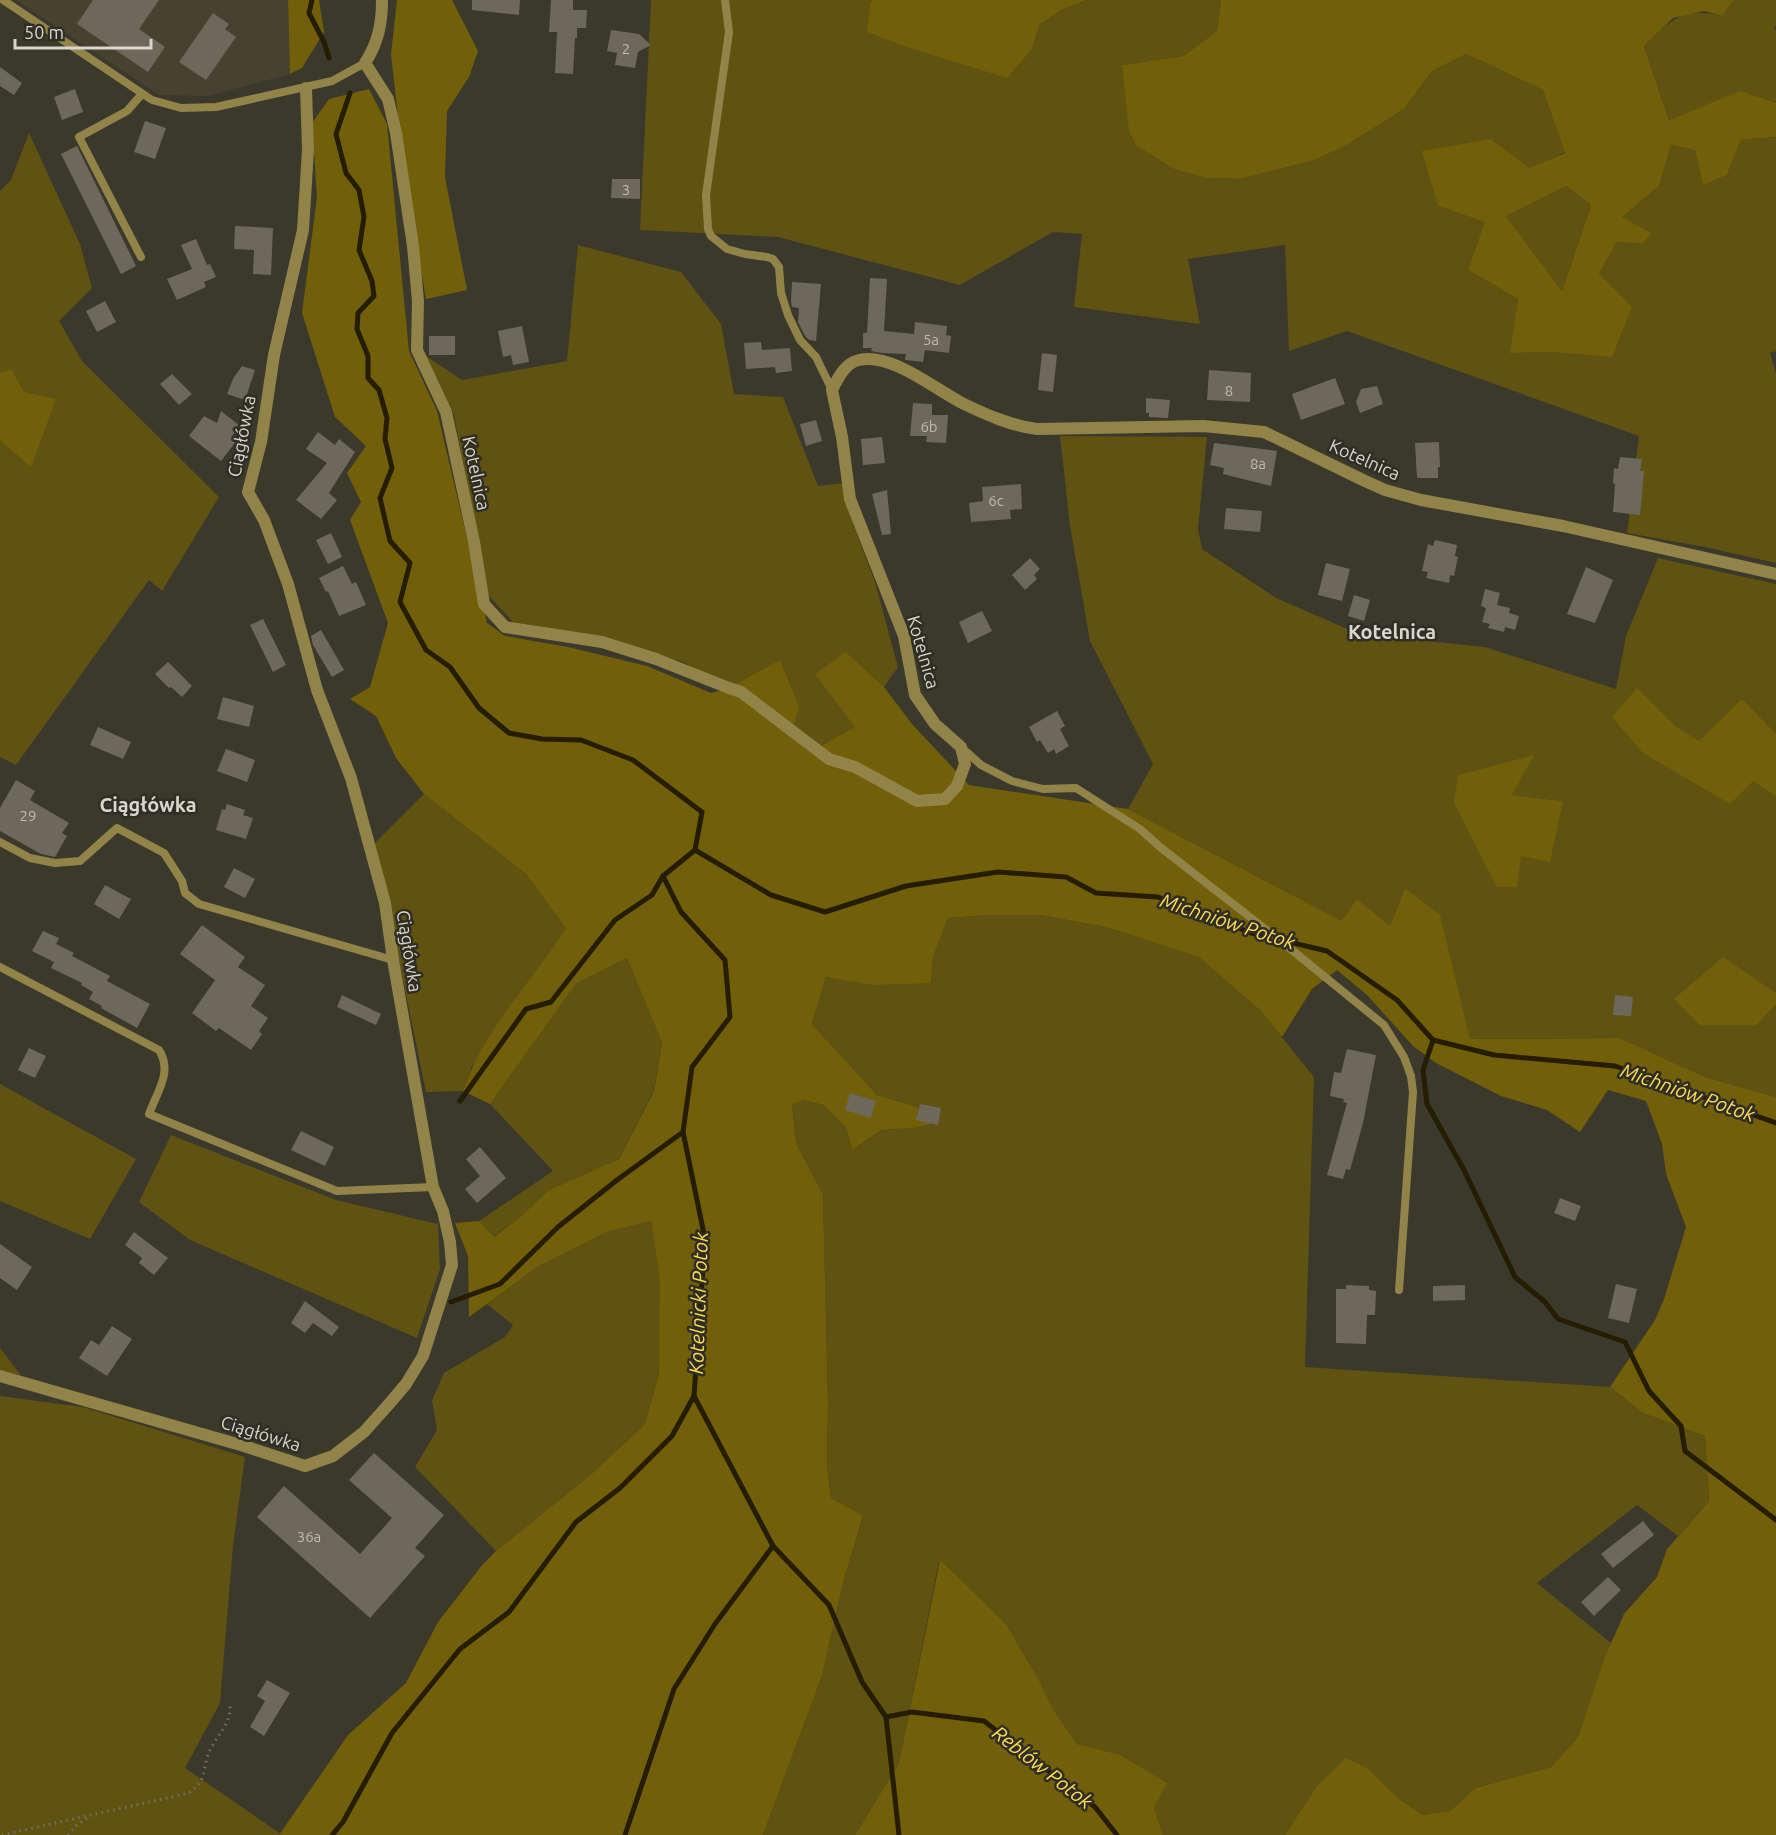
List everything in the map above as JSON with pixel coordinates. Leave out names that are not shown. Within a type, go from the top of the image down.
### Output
[{"type":"street","points":[[365,63],[382,23],[382,0]]},
{"type":"street","name":"Kotelnica","points":[[365,63],[388,99],[396,133],[413,246],[418,301],[417,350],[446,412],[474,542],[484,604],[505,627],[602,642],[656,659],[741,692],[829,759],[855,767],[917,801],[945,799],[957,786],[965,764],[961,747],[935,724],[915,695],[904,636],[850,499],[842,437],[832,390],[846,367],[861,359],[895,364],[963,403],[1020,427],[1037,429],[1203,426],[1251,429],[1283,440],[1385,490],[1420,500],[1563,526],[1776,574]]},
{"type":"street","name":"Ciągłówka","points":[[0,1376],[305,1466],[333,1456],[363,1432],[406,1384],[423,1356],[452,1265],[450,1242],[443,1211],[433,1187],[385,903],[351,778],[316,690],[288,584],[264,520],[248,492],[261,442],[274,355],[303,230],[308,150],[306,87]]},
{"type":"lane","points":[[3,0],[142,94],[172,107],[216,107],[306,87],[332,81],[365,63]]},
{"type":"lane","points":[[725,0],[729,32],[706,195],[708,229],[711,236],[727,249],[773,259],[779,267],[781,293],[788,315],[800,340],[816,357],[832,390]]},
{"type":"lane","points":[[141,257],[79,137],[127,111],[142,94]]},
{"type":"lane","points":[[961,747],[981,765],[1012,781],[1042,789],[1076,788],[1140,829],[1384,1025],[1404,1057],[1411,1076],[1413,1092],[1399,1290]]},
{"type":"lane","points":[[0,842],[30,858],[55,863],[80,861],[117,828],[164,853],[182,881],[185,892],[199,904],[393,960]]},
{"type":"lane","points":[[0,967],[159,1050],[165,1060],[166,1071],[149,1114],[337,1191],[433,1187]]},
{"type":"path","points":[[2,1835],[180,1796],[195,1789],[204,1776],[210,1750],[231,1717],[230,1706]]},
{"type":"path","points":[[68,1835],[77,1825],[95,1814]]},
{"type":"shaded area","points":[[16,0],[288,0],[290,74],[208,96],[159,95]]},
{"type":"shaded area","points":[[288,0],[319,0],[324,32],[302,68],[290,74]]},
{"type":"shaded area","points":[[397,0],[452,0],[478,51],[469,77],[447,111],[445,177],[467,290],[426,299],[403,162],[391,54]]},
{"type":"shaded area","points":[[651,0],[872,0],[868,32],[900,45],[948,59],[1032,49],[1040,24],[1062,10],[1086,0],[1221,0],[1217,31],[1183,56],[1122,65],[1174,169],[1206,178],[1240,179],[1315,160],[1347,145],[1404,109],[1432,71],[1466,54],[1543,90],[1565,152],[1529,169],[1491,139],[1438,206],[1486,222],[1468,270],[1518,299],[1511,353],[1555,352],[1617,242],[1642,244],[1650,234],[1622,217],[1659,186],[1671,145],[1695,150],[1703,184],[1727,175],[1741,140],[1776,137],[1776,351],[1770,353],[1776,374],[1776,563],[1627,533],[1639,436],[1347,331],[1289,351],[1285,245],[1188,259],[1200,324],[1074,307],[1082,234],[1053,232],[960,285],[778,237],[640,230]]},
{"type":"shaded area","points":[[872,0],[1086,0],[1062,10],[1040,24],[1032,49],[1007,78],[900,45],[867,32]]},
{"type":"shaded area","points":[[1221,0],[1734,0],[1722,16],[1704,11],[1673,18],[1644,46],[1669,120],[1740,91],[1776,103],[1776,137],[1741,140],[1727,175],[1703,185],[1695,150],[1671,145],[1659,186],[1622,217],[1651,233],[1643,244],[1617,242],[1599,274],[1632,307],[1612,357],[1555,352],[1510,353],[1518,299],[1468,270],[1485,222],[1438,206],[1422,151],[1491,139],[1529,168],[1565,153],[1543,90],[1466,54],[1432,71],[1404,109],[1347,145],[1315,160],[1240,179],[1206,178],[1174,169],[1136,145],[1129,131],[1122,65],[1183,56],[1217,31]],"holes":[[[1566,186],[1591,205],[1562,291],[1506,216]]]},
{"type":"shaded area","points":[[1734,0],[1776,0],[1774,28],[1776,30],[1776,103],[1740,92],[1669,120],[1644,46],[1670,22],[1687,14],[1708,13],[1722,16]]},
{"type":"shaded area","points":[[369,89],[387,124],[409,351],[437,411],[487,623],[505,636],[568,647],[647,666],[711,693],[729,688],[780,660],[799,707],[791,733],[821,746],[855,727],[815,674],[846,652],[884,687],[912,724],[969,785],[1128,809],[1342,921],[1357,899],[1390,926],[1405,888],[1440,915],[1470,1039],[1620,1038],[1705,1077],[1776,1097],[1776,1835],[1285,1835],[1316,1787],[1346,1758],[1369,1769],[1398,1798],[1423,1815],[1450,1811],[1475,1788],[1551,1767],[1578,1737],[1605,1657],[1624,1614],[1657,1577],[1667,1549],[1709,1501],[1705,1436],[1643,1413],[1610,1387],[1655,1320],[1664,1299],[1686,1227],[1666,1174],[1662,1144],[1646,1101],[1608,1090],[1580,1132],[1547,1110],[1501,1096],[1436,1063],[1413,1046],[1368,996],[1337,970],[1312,989],[1282,1037],[1260,1010],[1199,957],[1106,927],[1040,915],[988,915],[948,918],[933,957],[931,983],[873,985],[826,977],[812,1024],[877,1095],[917,1107],[933,1124],[881,1130],[852,1150],[846,1127],[823,1105],[803,1100],[792,1104],[796,1143],[823,1194],[828,1403],[827,1465],[831,1498],[863,1516],[843,1583],[822,1676],[763,1835],[279,1835],[348,1735],[406,1683],[438,1622],[483,1564],[592,1474],[645,1424],[659,1373],[660,1279],[651,1221],[607,1232],[536,1268],[469,1317],[468,1256],[455,1223],[479,1221],[494,1237],[549,1190],[619,1159],[654,1091],[662,1043],[627,958],[576,984],[490,1104],[463,1091],[495,1027],[566,928],[526,874],[424,794],[396,758],[376,716],[350,699],[370,687],[388,623],[350,520],[361,502],[347,473],[366,446],[335,417],[302,313],[317,197],[312,123],[329,99]]},
{"type":"shaded area","points":[[29,133],[80,244],[92,288],[59,321],[82,361],[219,497],[162,591],[149,580],[16,765],[0,757],[0,191],[11,180]]},
{"type":"shaded area","points":[[1566,186],[1591,205],[1562,291],[1506,216]]},
{"type":"shaded area","points":[[578,245],[681,272],[721,324],[734,394],[783,397],[818,486],[843,483],[848,510],[875,582],[898,667],[884,687],[846,653],[855,728],[821,746],[683,662],[603,638],[513,622],[488,595],[454,415],[426,356],[462,380],[567,361]]},
{"type":"shaded area","points":[[11,369],[24,392],[56,399],[31,467],[0,440],[0,373]]},
{"type":"shaded area","points":[[1060,436],[1207,437],[1198,529],[1202,549],[1276,598],[1359,634],[1485,647],[1616,689],[1626,636],[1658,558],[1776,584],[1776,1097],[1705,1077],[1620,1038],[1470,1039],[1458,995],[1405,888],[1390,927],[1342,921],[1128,809],[1153,764],[1090,641],[1070,526]],"holes":[[[1533,756],[1512,795],[1563,801],[1521,856],[1458,775]]]},
{"type":"shaded area","points":[[1637,688],[1675,726],[1699,741],[1742,699],[1776,734],[1776,796],[1753,781],[1730,804],[1643,753],[1612,717]]},
{"type":"shaded area","points":[[1534,755],[1512,795],[1563,801],[1550,862],[1521,856],[1517,887],[1497,887],[1454,803],[1458,775]]},
{"type":"shaded area","points":[[424,794],[526,874],[567,928],[471,1068],[463,1091],[426,1092],[375,843]]},
{"type":"shaded area","points":[[1040,915],[1106,927],[1200,957],[1260,1010],[1314,1077],[1305,1367],[1610,1387],[1643,1413],[1705,1436],[1709,1501],[1678,1536],[1637,1505],[1537,1583],[1611,1643],[1578,1737],[1551,1767],[1475,1788],[1450,1811],[1423,1815],[1398,1798],[1369,1769],[1316,1787],[1285,1835],[1163,1835],[1154,1807],[1120,1756],[1077,1744],[1053,1709],[1038,1678],[1006,1624],[939,1561],[899,1763],[855,1835],[763,1835],[822,1676],[843,1583],[863,1517],[831,1498],[827,1465],[828,1403],[823,1194],[796,1143],[792,1103],[803,1100],[823,1105],[846,1127],[852,1150],[881,1130],[933,1124],[917,1107],[877,1095],[812,1024],[826,977],[931,983],[933,957],[948,918]]},
{"type":"shaded area","points":[[1723,957],[1776,993],[1776,1004],[1756,1025],[1700,1025],[1674,999]]},
{"type":"shaded area","points":[[627,958],[662,1043],[654,1090],[619,1159],[549,1190],[519,1218],[493,1237],[479,1221],[553,1171],[490,1104],[576,984]]},
{"type":"shaded area","points":[[0,1084],[136,1159],[90,1239],[0,1201]]},
{"type":"shaded area","points":[[171,1135],[336,1200],[438,1224],[440,1269],[417,1338],[190,1240],[139,1202]]},
{"type":"shaded area","points":[[651,1221],[661,1279],[659,1373],[645,1424],[593,1474],[496,1551],[415,1467],[437,1430],[432,1400],[444,1373],[505,1337],[513,1325],[487,1304],[536,1268],[607,1232]]},
{"type":"shaded area","points":[[0,1348],[21,1375],[0,1371]]},
{"type":"shaded area","points":[[0,1396],[83,1407],[245,1457],[233,1546],[220,1703],[185,1768],[281,1834],[0,1835]]},
{"type":"shaded area","points":[[940,1560],[1006,1624],[1038,1678],[1053,1709],[1077,1744],[1120,1755],[1167,1783],[1154,1807],[1163,1835],[855,1835],[899,1763]]},
{"type":"building","points":[[93,0],[159,0],[139,29],[165,47],[148,72],[77,24]]},
{"type":"building","points":[[472,0],[520,0],[519,15],[472,10]]},
{"type":"building","points":[[551,0],[573,0],[573,10],[587,10],[586,28],[577,28],[573,74],[555,73],[557,32],[549,32]]},
{"type":"building","points":[[213,13],[229,24],[225,29],[236,37],[206,80],[179,62]]},
{"type":"building","points":[[611,30],[639,34],[651,45],[638,52],[635,68],[615,65],[617,53],[607,51]]},
{"type":"building","points":[[0,67],[22,83],[14,95],[0,86]]},
{"type":"building","points":[[75,89],[83,112],[62,120],[54,97]]},
{"type":"building","points":[[145,121],[166,128],[155,159],[134,152]]},
{"type":"building","points":[[77,146],[136,266],[121,274],[61,154]]},
{"type":"building","points":[[612,179],[640,179],[640,199],[611,198]]},
{"type":"building","points":[[235,226],[273,228],[271,275],[253,274],[254,250],[234,249]]},
{"type":"building","points":[[196,239],[207,265],[210,264],[216,277],[204,282],[206,287],[177,300],[167,279],[192,269],[181,245]]},
{"type":"building","points":[[870,278],[887,279],[884,331],[914,334],[915,322],[947,326],[946,335],[951,336],[949,353],[925,350],[923,362],[905,360],[906,354],[882,353],[871,351],[872,348],[863,348],[863,333],[867,333]]},
{"type":"building","points":[[792,282],[821,284],[816,341],[809,340],[805,336],[798,322],[799,308],[792,307],[791,302]]},
{"type":"building","points":[[105,301],[116,322],[97,332],[86,311]]},
{"type":"building","points":[[522,326],[529,362],[513,365],[511,355],[503,357],[498,331]]},
{"type":"building","points":[[429,336],[455,336],[455,355],[429,355]]},
{"type":"building","points":[[761,342],[762,350],[790,348],[792,371],[776,373],[775,367],[746,369],[744,343]]},
{"type":"building","points":[[1042,353],[1057,355],[1053,392],[1038,390]]},
{"type":"building","points":[[242,366],[255,370],[245,400],[227,394],[234,377]]},
{"type":"building","points":[[1209,370],[1251,373],[1250,402],[1207,400]]},
{"type":"building","points":[[172,374],[192,394],[179,405],[160,384]]},
{"type":"building","points":[[1335,378],[1345,404],[1301,420],[1292,394]]},
{"type":"building","points":[[1377,386],[1383,404],[1360,413],[1356,402],[1361,389]]},
{"type":"building","points":[[1146,398],[1170,400],[1168,418],[1149,417],[1149,413],[1146,413]]},
{"type":"building","points":[[913,403],[932,404],[932,415],[948,415],[946,443],[926,442],[927,436],[910,436]]},
{"type":"building","points":[[221,411],[240,426],[232,436],[237,440],[221,461],[189,436],[204,416],[217,423]]},
{"type":"building","points":[[816,420],[822,441],[806,446],[800,424]]},
{"type":"building","points":[[318,432],[335,445],[339,439],[355,452],[329,493],[337,500],[321,519],[296,500],[327,463],[306,449]]},
{"type":"building","points":[[882,437],[885,463],[863,465],[861,439]]},
{"type":"building","points":[[1439,442],[1438,478],[1417,478],[1415,443]]},
{"type":"building","points":[[1214,443],[1277,451],[1271,486],[1223,474],[1224,468],[1210,465]]},
{"type":"building","points":[[1620,457],[1642,459],[1640,471],[1644,471],[1640,515],[1613,512],[1614,468],[1618,469]]},
{"type":"building","points":[[1021,484],[1022,509],[1010,510],[1011,519],[971,522],[969,503],[983,501],[982,487]]},
{"type":"building","points":[[887,490],[891,534],[882,535],[872,494]]},
{"type":"building","points":[[1226,508],[1262,511],[1260,532],[1224,529]]},
{"type":"building","points":[[331,533],[342,557],[328,564],[316,540]]},
{"type":"building","points":[[1435,540],[1457,545],[1455,556],[1458,557],[1454,576],[1450,575],[1449,583],[1426,578],[1428,572],[1422,571],[1428,544],[1433,546]]},
{"type":"building","points":[[1030,558],[1040,569],[1034,575],[1037,579],[1025,590],[1012,575]]},
{"type":"building","points":[[1326,563],[1350,569],[1342,601],[1318,595]]},
{"type":"building","points":[[343,566],[352,584],[356,582],[366,605],[339,616],[328,591],[326,592],[319,578]]},
{"type":"building","points":[[1586,567],[1613,580],[1595,623],[1567,614]]},
{"type":"building","points":[[1485,589],[1500,593],[1497,605],[1510,608],[1509,613],[1519,616],[1515,630],[1505,627],[1504,632],[1488,628],[1490,624],[1482,622],[1486,608],[1481,606]]},
{"type":"building","points":[[1354,595],[1370,600],[1364,621],[1348,616]]},
{"type":"building","points":[[982,611],[992,631],[968,643],[959,622]]},
{"type":"building","points":[[263,619],[286,665],[273,672],[250,625]]},
{"type":"building","points":[[321,630],[344,670],[332,677],[313,645],[311,636]]},
{"type":"building","points":[[168,662],[192,686],[182,697],[155,674]]},
{"type":"building","points":[[223,697],[254,706],[249,727],[217,719]]},
{"type":"building","points":[[1057,711],[1065,726],[1060,729],[1069,746],[1056,754],[1054,749],[1048,753],[1040,740],[1037,742],[1029,727]]},
{"type":"building","points":[[98,727],[131,742],[123,759],[90,745]]},
{"type":"building","points":[[226,749],[255,760],[247,782],[217,771]]},
{"type":"building","points":[[16,780],[35,791],[30,800],[69,823],[62,833],[67,836],[55,857],[41,854],[0,831],[0,808]]},
{"type":"building","points":[[227,804],[245,810],[243,815],[253,818],[246,839],[216,830],[222,809],[225,810]]},
{"type":"building","points":[[234,868],[255,879],[245,898],[224,887]]},
{"type":"building","points":[[105,885],[131,899],[119,919],[94,904]]},
{"type":"building","points":[[202,925],[245,957],[238,967],[265,985],[251,1006],[268,1018],[259,1031],[262,1034],[251,1050],[219,1028],[216,1031],[192,1013],[215,980],[180,954]]},
{"type":"building","points":[[43,931],[59,938],[56,944],[74,953],[72,956],[110,976],[107,981],[150,1004],[137,1028],[101,1008],[102,1006],[89,999],[93,992],[81,985],[82,983],[51,968],[54,962],[32,951]]},
{"type":"building","points":[[342,995],[381,1014],[376,1025],[337,1007]]},
{"type":"building","points":[[1615,995],[1633,997],[1631,1016],[1613,1015]]},
{"type":"building","points":[[29,1048],[46,1056],[35,1078],[18,1070]]},
{"type":"building","points":[[1347,1049],[1376,1055],[1363,1123],[1350,1170],[1346,1169],[1343,1179],[1327,1175],[1347,1103],[1343,1102],[1344,1099],[1330,1096],[1334,1072],[1341,1073]]},
{"type":"building","points":[[850,1093],[876,1101],[871,1118],[845,1110]]},
{"type":"building","points":[[920,1104],[941,1108],[938,1125],[916,1120]]},
{"type":"building","points":[[301,1131],[334,1147],[325,1166],[291,1150]]},
{"type":"building","points":[[480,1147],[506,1178],[477,1203],[465,1189],[480,1176],[466,1159]]},
{"type":"building","points":[[1560,1198],[1581,1206],[1575,1221],[1554,1213]]},
{"type":"building","points":[[134,1232],[168,1258],[154,1275],[139,1263],[142,1258],[125,1245]]},
{"type":"building","points":[[0,1244],[32,1267],[17,1290],[0,1278]]},
{"type":"building","points":[[1616,1284],[1637,1289],[1629,1323],[1608,1318]]},
{"type":"building","points":[[1346,1285],[1369,1286],[1369,1290],[1376,1291],[1375,1315],[1367,1315],[1366,1344],[1336,1343],[1336,1289],[1346,1289]]},
{"type":"building","points":[[1465,1285],[1465,1300],[1433,1301],[1433,1286]]},
{"type":"building","points":[[305,1301],[339,1327],[332,1336],[313,1323],[305,1333],[291,1323]]},
{"type":"building","points":[[112,1326],[132,1339],[107,1376],[79,1358],[91,1340],[99,1345]]},
{"type":"building","points":[[374,1453],[444,1515],[415,1548],[425,1556],[370,1618],[257,1517],[284,1486],[360,1554],[392,1518],[349,1480]]},
{"type":"building","points":[[1643,1521],[1654,1535],[1613,1568],[1601,1554]]},
{"type":"building","points":[[1608,1577],[1621,1590],[1594,1616],[1581,1602]]},
{"type":"building","points":[[267,1680],[290,1693],[264,1736],[250,1727],[265,1701],[257,1696]]},
{"type":"waterway","name":"Kotelnicki Potok","points":[[312,0],[309,13],[324,42],[329,58]]},
{"type":"waterway","name":"Kotelnicki Potok","points":[[350,93],[336,134],[346,173],[359,190],[364,217],[359,250],[372,281],[374,296],[358,313],[357,329],[368,356],[368,378],[379,390],[387,418],[385,439],[392,468],[380,498],[390,541],[410,563],[400,602],[426,650],[450,667],[479,708],[509,733],[542,739],[581,740],[633,760],[702,812],[695,850],[663,876],[681,912],[725,960],[730,1017],[692,1067],[683,1132],[705,1239],[694,1396],[773,1546],[829,1605],[862,1682],[886,1717],[899,1835]]},
{"type":"waterway","name":"Michniów Potok","points":[[695,850],[771,895],[825,912],[906,886],[998,872],[1066,877],[1096,893],[1158,897],[1251,933],[1327,951],[1397,1000],[1433,1040],[1494,1055],[1615,1066],[1776,1123]]},
{"type":"waterway","points":[[460,1101],[526,1009],[551,1002],[615,920],[652,895],[663,876]]},
{"type":"waterway","points":[[1433,1040],[1423,1070],[1427,1104],[1464,1170],[1515,1277],[1545,1302],[1558,1319],[1625,1342],[1649,1391],[1681,1426],[1685,1451],[1776,1520]]},
{"type":"waterway","points":[[451,1302],[500,1284],[558,1227],[683,1132]]},
{"type":"waterway","points":[[332,1835],[343,1822],[392,1733],[460,1649],[509,1612],[576,1522],[620,1488],[672,1436],[694,1396]]},
{"type":"waterway","points":[[625,1835],[674,1689],[715,1624],[773,1546]]},
{"type":"waterway","name":"Reblów Potok","points":[[886,1717],[912,1712],[984,1721],[1095,1807],[1117,1835]]},
{"type":"district","name":"Kotelnica","points":[[1392,631]]},
{"type":"district","name":"Ciągłówka","points":[[148,804]]}]
